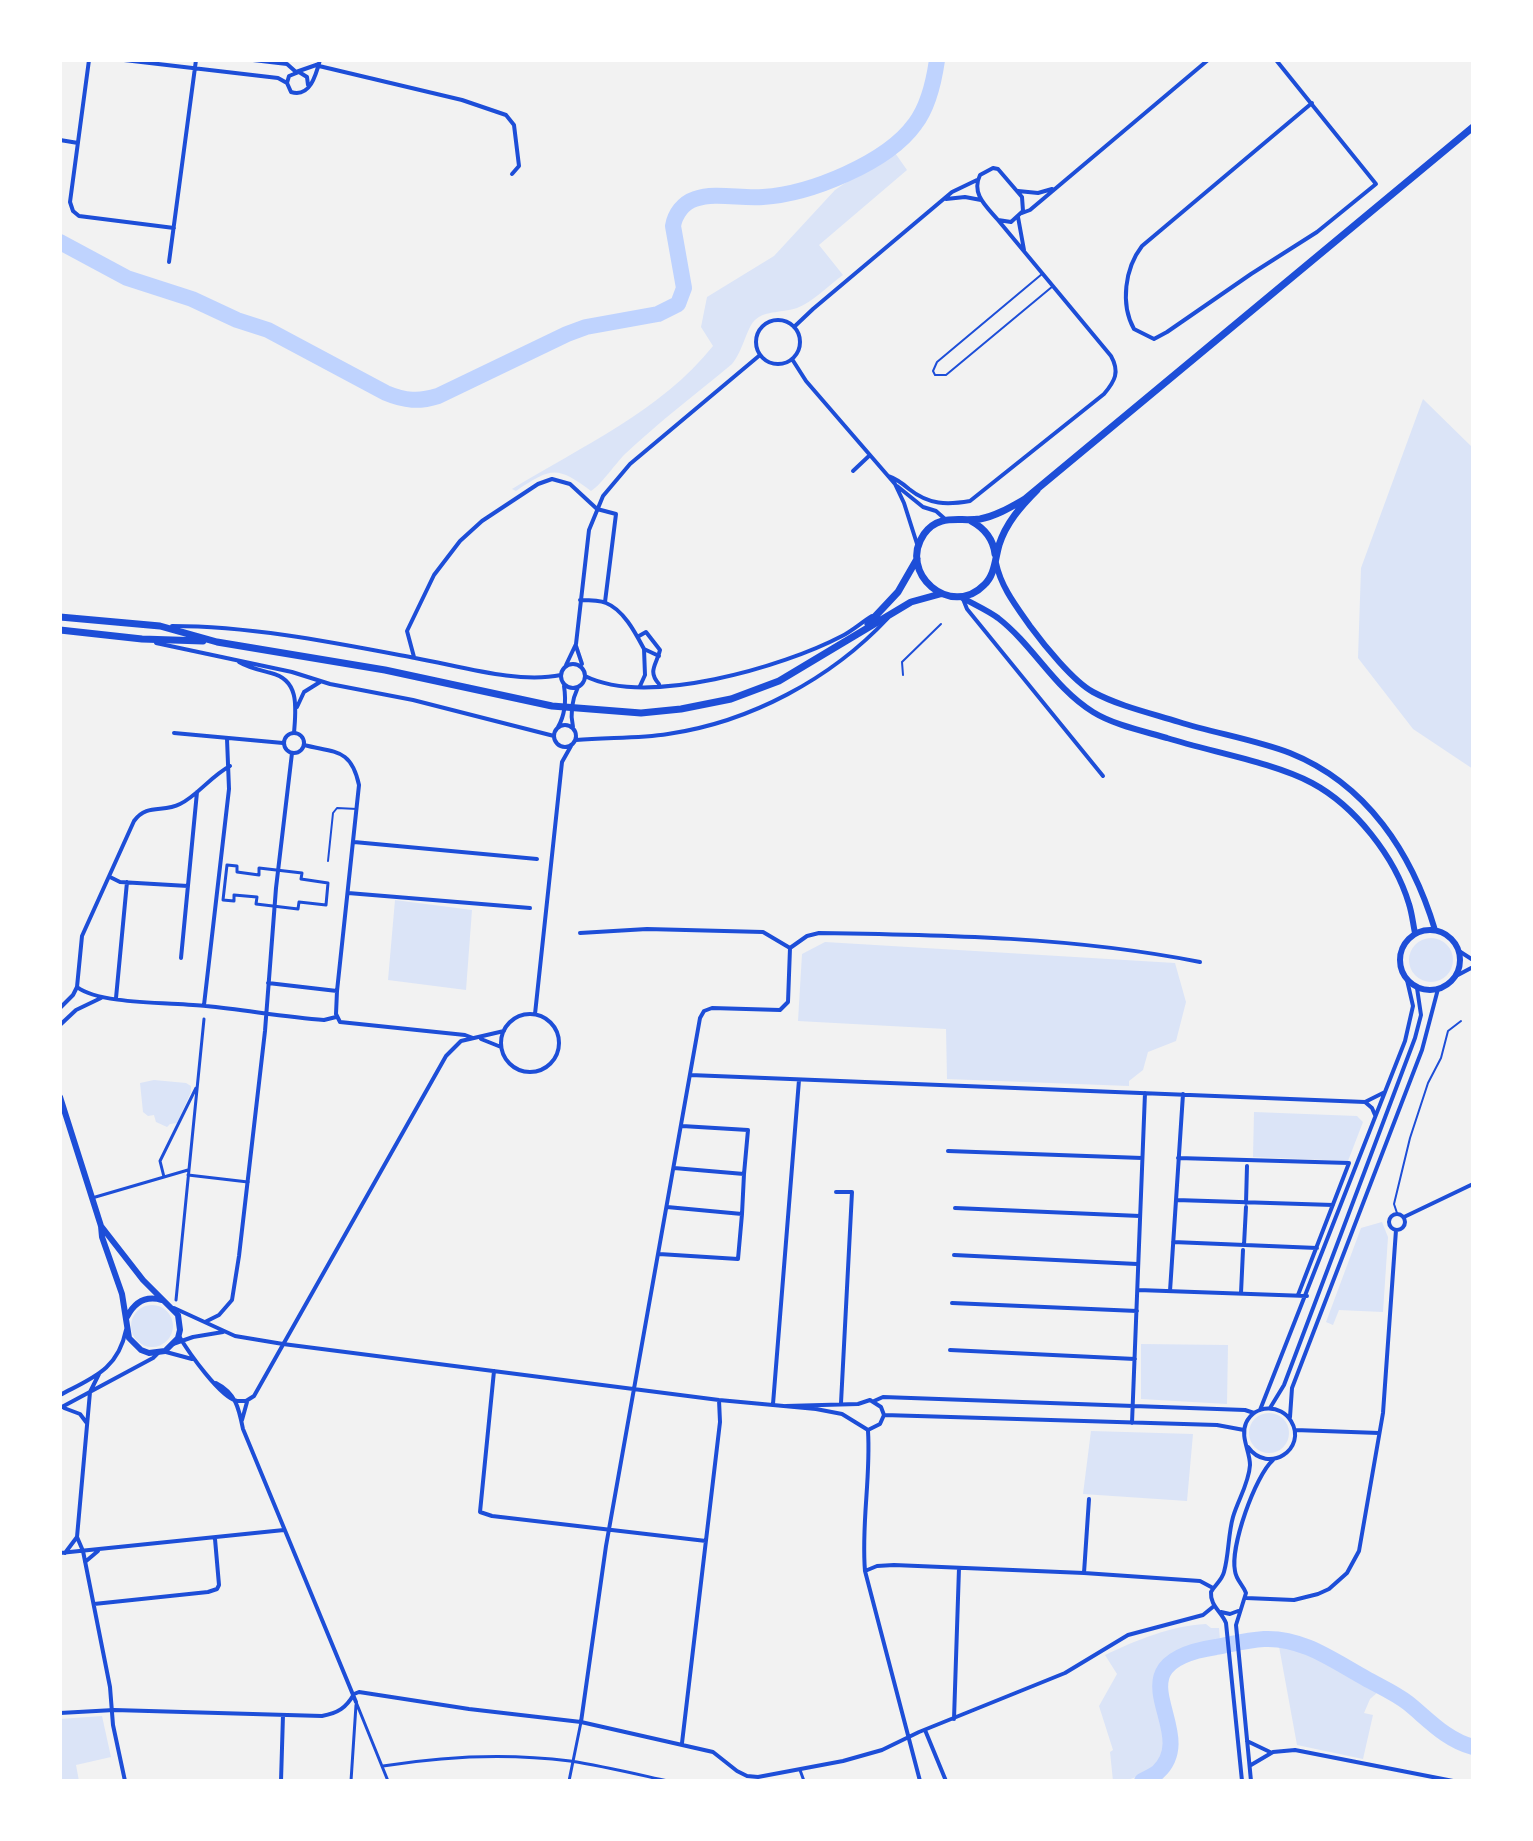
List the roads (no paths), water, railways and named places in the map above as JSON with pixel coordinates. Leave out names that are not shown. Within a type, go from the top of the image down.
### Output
[{"type":"main road","points":[[940,594],[923,580],[917,559],[924,534],[933,525],[945,519],[969,520],[998,513],[1037,490],[1473,127]]},
{"type":"main road","points":[[961,597],[974,593],[992,574],[1010,522],[1037,490]]},
{"type":"main road","points":[[969,520],[990,536],[999,578],[1039,638],[1090,691],[1129,707],[1290,754],[1340,781],[1368,805],[1391,833],[1424,893],[1435,930]]},
{"type":"main road","points":[[861,631],[898,592],[917,559]]},
{"type":"main road","points":[[60,617],[160,626],[217,642],[377,669],[552,706],[641,713],[731,699],[779,681],[911,602],[940,594],[961,597],[998,618],[1022,641],[1059,686],[1094,713],[1142,731],[1267,766],[1312,783],[1343,805],[1373,836],[1394,869],[1409,903],[1415,933]]},
{"type":"main road","points":[[60,630],[142,639],[217,642]]},
{"type":"main road","points":[[1435,930],[1452,939],[1459,951],[1456,976],[1438,989],[1417,988],[1407,980],[1401,969],[1400,955],[1405,942],[1415,933],[1435,930]]},
{"type":"main road","points":[[60,1097],[122,1294],[127,1317],[126,1330],[134,1345],[141,1350],[160,1352],[180,1339],[180,1322],[175,1304],[156,1298],[138,1302],[127,1317]]},
{"type":"main road","points":[[101,1226],[122,1255],[165,1301]]},
{"type":"street","points":[[89,60],[70,202],[73,211],[79,216],[174,228]]},
{"type":"street","points":[[124,60],[278,78],[297,94],[304,92],[315,79],[319,63]]},
{"type":"street","points":[[169,262],[196,60]]},
{"type":"street","points":[[253,60],[287,64],[305,75],[308,87]]},
{"type":"street","points":[[998,220],[1008,223],[1030,210],[1208,60]]},
{"type":"street","points":[[1276,60],[1312,103],[1376,184],[1317,232],[1167,332],[1154,339],[1134,329],[1126,306],[1127,290],[1131,264],[1142,246],[1312,103]]},
{"type":"street","points":[[287,83],[289,76],[319,63],[506,115],[514,125],[516,135],[519,166],[512,174]]},
{"type":"street","points":[[60,140],[78,143]]},
{"type":"street","points":[[794,327],[952,192],[977,180],[984,171],[996,168],[1018,191],[1023,202],[1021,242],[1025,252]]},
{"type":"street","points":[[888,476],[898,479],[926,501],[947,505],[970,501],[1104,394],[1116,374],[1111,356],[982,201],[976,190],[977,180]]},
{"type":"street","points":[[1018,191],[1038,193],[1055,188]]},
{"type":"street","points":[[944,200],[965,197],[982,201]]},
{"type":"street","points":[[774,320],[788,322],[794,327],[800,340],[792,359],[779,364],[760,355],[756,341],[761,327],[774,320]]},
{"type":"street","points":[[561,775],[561,761],[554,736],[562,720],[565,696],[561,675],[576,644],[589,530],[603,496],[630,464],[760,355]]},
{"type":"street","points":[[792,359],[806,381],[895,484],[923,507],[936,511],[945,519]]},
{"type":"street","points":[[853,471],[870,455]]},
{"type":"street","points":[[414,657],[407,631],[434,575],[460,541],[482,521],[538,484],[552,479],[570,484],[597,509],[616,514],[605,602]]},
{"type":"street","points":[[895,484],[918,547]]},
{"type":"street","points":[[961,597],[967,609],[1103,776]]},
{"type":"street","points":[[580,600],[605,602],[616,609],[639,636],[644,649],[645,675],[640,686]]},
{"type":"street","points":[[585,676],[611,685],[640,686],[722,678],[790,658],[844,635],[884,607]]},
{"type":"street","points":[[535,1014],[563,758],[576,740],[669,734],[741,716],[813,679],[874,634],[892,614]]},
{"type":"street","points":[[160,626],[241,629],[515,676],[541,679],[561,675]]},
{"type":"street","points":[[639,636],[646,632],[658,645],[659,656],[652,667],[652,674],[660,685]]},
{"type":"street","points":[[142,639],[554,736]]},
{"type":"street","points":[[576,644],[585,676],[572,701],[571,719],[576,740]]},
{"type":"street","points":[[644,649],[659,656]]},
{"type":"street","points":[[237,661],[286,678],[292,686],[296,709],[294,733]]},
{"type":"street","points":[[566,665],[578,664],[583,669]]},
{"type":"street","points":[[296,709],[304,692],[322,682]]},
{"type":"street","points":[[563,683],[571,688],[578,687]]},
{"type":"street","points":[[557,729],[564,725],[574,729]]},
{"type":"street","points":[[174,733],[283,743]]},
{"type":"street","points":[[294,733],[302,737],[304,745],[301,750],[292,753],[286,750],[283,743],[286,736],[294,733]]},
{"type":"street","points":[[204,1005],[230,766],[227,739]]},
{"type":"street","points":[[557,744],[564,748],[571,746]]},
{"type":"street","points":[[304,745],[334,750],[348,758],[355,767],[359,785],[336,1016],[340,1022],[348,1024],[465,1035],[501,1047]]},
{"type":"street","points":[[205,1322],[219,1315],[232,1300],[248,1182],[292,753]]},
{"type":"street","points":[[60,1008],[77,987],[82,936],[140,813],[180,804],[230,766]]},
{"type":"street","points":[[181,958],[197,790]]},
{"type":"street","points":[[354,842],[537,859]]},
{"type":"street","points":[[227,865],[237,866],[237,872],[259,875],[259,868],[278,870],[302,873],[301,879],[328,883],[326,905],[299,902],[298,909],[256,904],[257,897],[234,895],[234,901],[223,900],[227,865]]},
{"type":"street","points":[[110,877],[127,882],[188,886]]},
{"type":"street","points":[[116,998],[127,882]]},
{"type":"street","points":[[348,893],[530,908]]},
{"type":"street","points":[[580,933],[647,929],[763,932],[790,948]]},
{"type":"street","points":[[790,948],[807,936],[819,933],[1004,938],[1136,949],[1200,962]]},
{"type":"street","points":[[569,1781],[581,1722],[609,1530],[700,1018],[704,1011],[712,1008],[780,1010],[788,1002],[790,948]]},
{"type":"street","points":[[1459,951],[1473,960]]},
{"type":"street","points":[[1456,976],[1473,967]]},
{"type":"street","points":[[1260,1410],[1405,1041],[1413,1000],[1407,980]]},
{"type":"street","points":[[268,983],[337,991]]},
{"type":"street","points":[[77,987],[84,993],[102,997],[204,1005],[324,1020],[336,1016]]},
{"type":"street","points":[[1270,1408],[1284,1385],[1407,1062],[1421,1015],[1417,988]]},
{"type":"street","points":[[1238,1582],[1235,1563],[1243,1519],[1258,1477],[1274,1459],[1288,1451],[1294,1441],[1295,1430],[1290,1419],[1292,1388],[1422,1050],[1438,989]]},
{"type":"street","points":[[60,1025],[76,1010],[102,997]]},
{"type":"street","points":[[535,1014],[550,1023],[558,1039],[558,1048],[550,1064],[534,1072],[509,1063],[501,1047],[504,1031],[516,1017],[535,1014]]},
{"type":"street","points":[[204,1019],[175,1304],[205,1322],[235,1336],[283,1344],[842,1414],[868,1430],[877,1427],[884,1415]]},
{"type":"street","points":[[237,1401],[254,1396],[441,1064],[454,1047],[504,1031]]},
{"type":"street","points":[[690,1075],[1365,1102],[1385,1092]]},
{"type":"street","points":[[773,1404],[799,1080]]},
{"type":"street","points":[[164,1177],[160,1161],[197,1084]]},
{"type":"street","points":[[1132,1423],[1145,1093]]},
{"type":"street","points":[[1170,1291],[1183,1094]]},
{"type":"street","points":[[1365,1102],[1372,1108],[1375,1117]]},
{"type":"street","points":[[659,1254],[738,1259],[748,1130],[682,1126]]},
{"type":"street","points":[[948,1151],[1142,1158]]},
{"type":"street","points":[[1178,1158],[1349,1163],[1298,1295]]},
{"type":"street","points":[[1241,1293],[1247,1166]]},
{"type":"street","points":[[674,1168],[744,1174]]},
{"type":"street","points":[[92,1198],[189,1173],[248,1182]]},
{"type":"street","points":[[1404,1217],[1473,1184]]},
{"type":"street","points":[[836,1192],[852,1192],[841,1403]]},
{"type":"street","points":[[1176,1200],[1246,1205],[1333,1205]]},
{"type":"street","points":[[667,1207],[742,1214]]},
{"type":"street","points":[[955,1208],[1140,1216]]},
{"type":"street","points":[[1396,1230],[1389,1220],[1397,1213],[1404,1217]]},
{"type":"street","points":[[1396,1230],[1405,1225],[1404,1217]]},
{"type":"street","points":[[1246,1598],[1303,1599],[1329,1589],[1351,1567],[1359,1551],[1383,1413],[1396,1230]]},
{"type":"street","points":[[1173,1242],[1317,1248]]},
{"type":"street","points":[[954,1255],[1137,1264]]},
{"type":"street","points":[[1138,1290],[1307,1296]]},
{"type":"street","points":[[952,1303],[1137,1311]]},
{"type":"street","points":[[60,1395],[99,1374],[119,1354],[126,1330]]},
{"type":"street","points":[[225,1332],[180,1339],[194,1361],[237,1401],[242,1423],[284,1530],[388,1781]]},
{"type":"street","points":[[950,1350],[1135,1359]]},
{"type":"street","points":[[61,1408],[160,1352],[185,1356],[194,1361]]},
{"type":"street","points":[[494,1371],[480,1512],[492,1516],[706,1541]]},
{"type":"street","points":[[99,1374],[90,1392],[77,1537],[94,1604],[125,1781]]},
{"type":"street","points":[[786,1406],[858,1404],[883,1397],[1245,1410],[1254,1413]]},
{"type":"street","points":[[242,1423],[247,1400]]},
{"type":"street","points":[[682,1744],[720,1422],[719,1400]]},
{"type":"street","points":[[874,1401],[884,1415]]},
{"type":"street","points":[[855,1421],[854,1412],[858,1404]]},
{"type":"street","points":[[61,1408],[80,1414],[87,1424]]},
{"type":"street","points":[[1239,1610],[1230,1614],[1221,1612],[1214,1606],[1211,1597],[1213,1588],[1224,1574],[1233,1517],[1248,1473],[1248,1447],[1244,1430],[1254,1413],[1260,1410],[1278,1410],[1290,1419]]},
{"type":"street","points":[[884,1415],[1217,1425],[1244,1430]]},
{"type":"street","points":[[868,1430],[870,1454],[864,1536],[865,1571],[920,1781]]},
{"type":"street","points":[[1295,1430],[1379,1433]]},
{"type":"street","points":[[1248,1447],[1256,1456],[1274,1459]]},
{"type":"street","points":[[1084,1573],[1089,1499]]},
{"type":"street","points":[[62,1553],[284,1530]]},
{"type":"street","points":[[62,1553],[77,1537]]},
{"type":"street","points":[[94,1604],[217,1589],[215,1539]]},
{"type":"street","points":[[85,1562],[100,1549]]},
{"type":"street","points":[[865,1571],[877,1566],[894,1565],[1084,1573],[1200,1581],[1213,1588]]},
{"type":"street","points":[[954,1719],[959,1568]]},
{"type":"street","points":[[1219,1581],[1229,1579],[1238,1582],[1246,1598],[1239,1610],[1237,1635],[1251,1781]]},
{"type":"street","points":[[354,1694],[581,1722],[718,1754],[747,1776],[800,1770],[869,1754],[1065,1673],[1128,1635],[1203,1615],[1214,1606]]},
{"type":"street","points":[[1221,1612],[1228,1638],[1242,1781]]},
{"type":"street","points":[[60,1713],[114,1710],[331,1714],[348,1704],[354,1694]]},
{"type":"street","points":[[351,1781],[356,1702]]},
{"type":"street","points":[[281,1781],[283,1715]]},
{"type":"street","points":[[925,1730],[946,1781]]},
{"type":"street","points":[[1247,1741],[1264,1751],[1295,1750],[1453,1781]]},
{"type":"street","points":[[1250,1766],[1253,1761],[1273,1752]]},
{"type":"street","points":[[383,1766],[425,1759],[474,1757],[572,1761],[668,1781]]},
{"type":"street","points":[[800,1770],[804,1781]]},
{"type":"street","points":[[1202,1781],[1210,1781]]},
{"type":"lane","points":[[1043,274],[937,362],[933,371],[935,375],[946,375],[1053,286]]},
{"type":"lane","points":[[903,675],[902,662],[941,624]]},
{"type":"lane","points":[[328,861],[333,813],[337,808],[357,810]]},
{"type":"lane","points":[[1397,1213],[1394,1204],[1424,1097],[1441,1058],[1448,1031],[1461,1021]]},
{"type":"waterway","points":[[60,242],[127,278],[192,299],[237,320],[268,330],[386,393],[412,400],[431,398],[567,334],[586,327],[658,314],[678,304],[684,288],[673,226],[683,206],[703,197],[782,195],[824,183],[867,163],[886,151],[915,124],[930,94],[937,60]]},
{"type":"waterway","points":[[1142,1781],[1158,1772],[1169,1755],[1170,1737],[1160,1683],[1166,1668],[1183,1656],[1258,1640],[1278,1639],[1317,1651],[1398,1696],[1446,1734],[1473,1747]]}]
